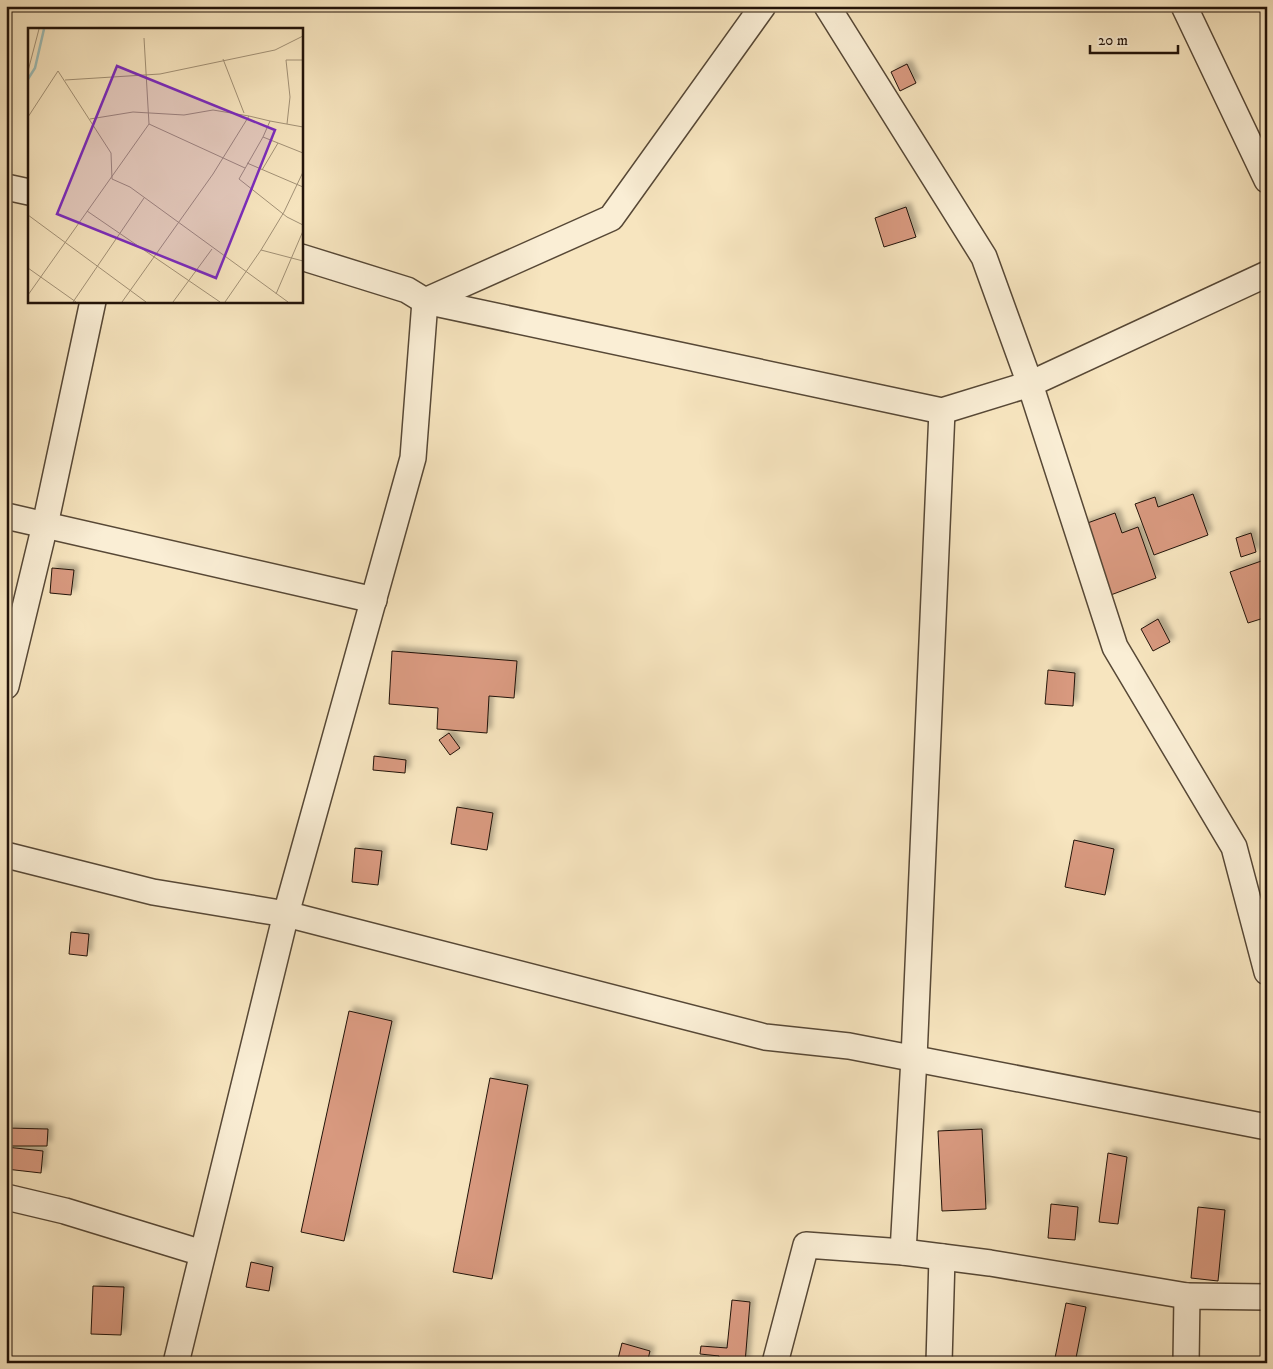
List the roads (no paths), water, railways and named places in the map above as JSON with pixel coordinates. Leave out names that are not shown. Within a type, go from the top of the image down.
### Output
[{"type":"street","points":[[425,301],[611,218],[763,6]]},
{"type":"street","points":[[826,6],[984,256],[1030,384],[1115,647],[1234,847],[1267,972]]},
{"type":"street","points":[[1184,6],[1267,180]]},
{"type":"street","points":[[6,187],[28,192]]},
{"type":"street","points":[[302,257],[406,290],[425,301],[942,411],[1030,384],[1267,274]]},
{"type":"street","points":[[176,1363],[286,914],[413,458],[425,301]]},
{"type":"street","points":[[6,686],[45,525],[93,302]]},
{"type":"street","points":[[904,1252],[942,411]]},
{"type":"street","points":[[6,516],[374,600]]},
{"type":"street","points":[[6,855],[153,892],[286,914],[765,1036],[849,1046],[1267,1127]]},
{"type":"street","points":[[6,1197],[64,1211],[202,1253]]},
{"type":"street","points":[[775,1363],[806,1246],[904,1252],[990,1262],[1187,1296],[1267,1297]]},
{"type":"street","points":[[939,1363],[942,1257]]},
{"type":"street","points":[[1186,1363],[1187,1296]]}]
